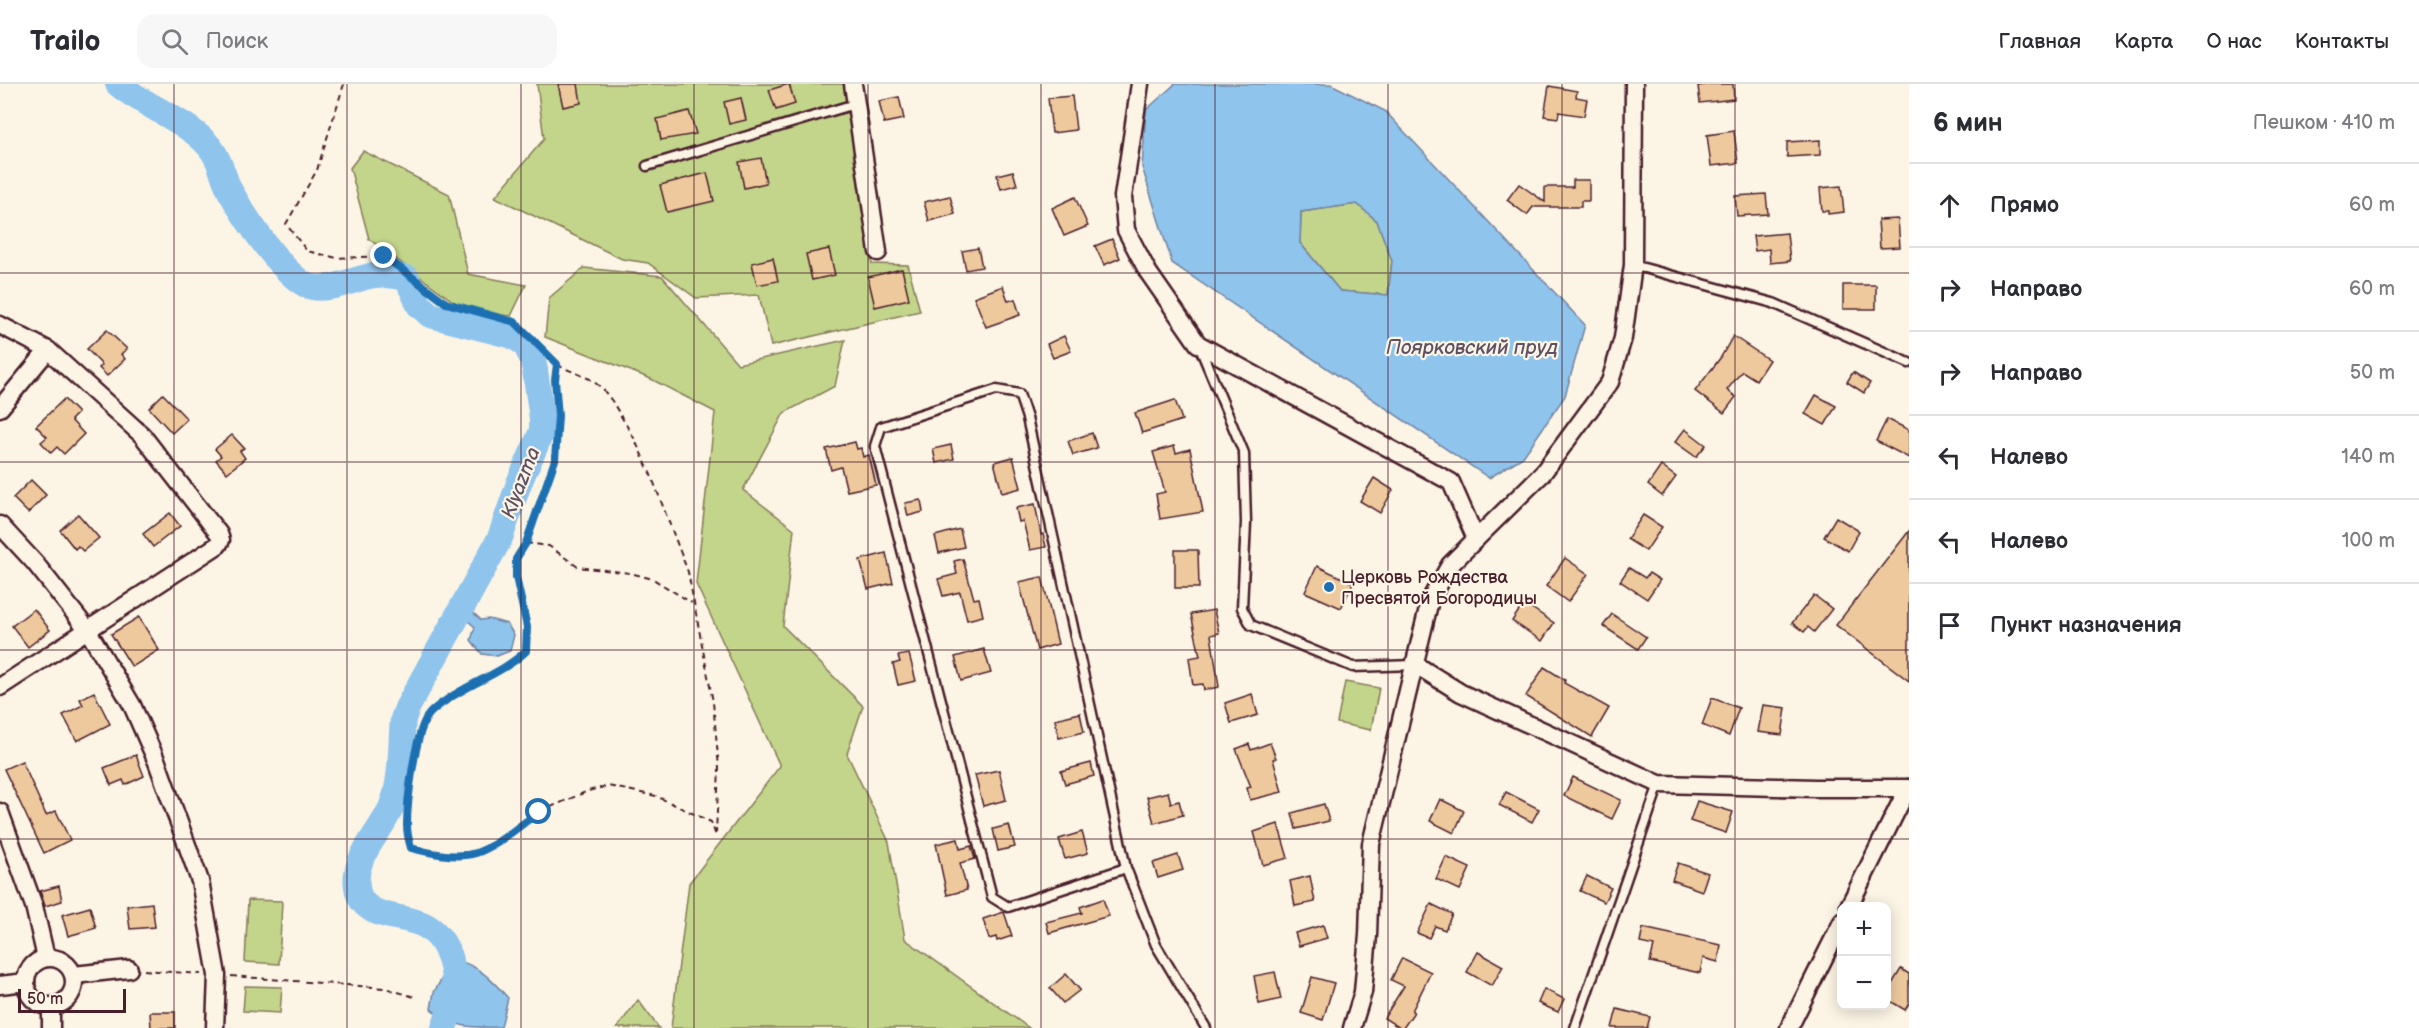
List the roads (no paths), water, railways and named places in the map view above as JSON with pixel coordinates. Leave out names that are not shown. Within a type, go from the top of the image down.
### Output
[{"type":"street","points":[[853,84],[878,252]]},
{"type":"street","points":[[1140,84],[1124,197],[1126,230],[1148,272],[1198,344],[1451,482],[1476,539]]},
{"type":"street","points":[[1352,1028],[1363,992],[1368,935],[1371,844],[1430,600],[1450,565],[1542,474],[1610,382],[1623,338],[1633,265],[1634,84]]},
{"type":"street","points":[[0,325],[48,350],[142,435],[219,534],[221,540],[218,545],[0,687]]},
{"type":"street","points":[[0,408],[48,350]]},
{"type":"street","points":[[0,525],[35,563],[87,630],[132,705],[157,762],[200,881],[217,975],[215,1028]]},
{"type":"street","points":[[1416,665],[1461,693],[1659,784],[1815,789],[1909,788],[1851,902]]},
{"type":"street","points":[[0,812],[34,906],[46,958]]},
{"type":"street","points":[[1789,1028],[1837,932]]},
{"type":"street","points":[[54,957],[66,963],[74,975],[74,989],[66,1000],[51,1007],[40,1004],[29,995],[26,982],[30,968],[40,959],[46,958],[54,957]]},
{"type":"street","points":[[74,975],[129,969]]},
{"type":"street","points":[[0,985],[26,982]]},
{"type":"street","points":[[51,1007],[51,1028]]},
{"type":"lane","points":[[646,166],[855,104]]},
{"type":"lane","points":[[1633,265],[1773,303],[1909,363]]},
{"type":"lane","points":[[1198,344],[1244,453],[1246,522],[1242,608],[1251,625],[1353,667],[1416,665]]},
{"type":"lane","points":[[1126,868],[1008,907],[992,897],[875,446],[881,427],[996,390],[1019,394],[1027,418],[1126,868],[1156,945],[1206,1028]]},
{"type":"lane","points":[[1575,1028],[1659,784]]},
{"type":"water","name":"Поярковский пруд","points":[[1175,84],[1331,84],[1385,111],[1585,325],[1565,396],[1523,457],[1489,478],[1172,263],[1142,167],[1146,110]],"holes":[[[1357,204],[1377,221],[1392,261],[1388,295],[1340,291],[1300,243],[1301,212]]]},
{"type":"water","points":[[464,604],[481,620],[489,619],[507,624],[514,635],[510,651],[497,656],[482,654],[471,640],[475,627],[459,613]]},
{"type":"water","points":[[452,961],[476,968],[508,998],[501,1027],[463,1026],[447,1020],[431,1009],[434,992]]},
{"type":"waterway","name":"Klyazma","points":[[118,84],[183,125],[206,143],[214,153],[230,191],[255,230],[278,261],[302,283],[320,288],[375,275],[407,278],[419,305],[430,315],[513,336],[525,344],[532,358],[542,431],[519,483],[500,538],[407,708],[403,719],[399,780],[393,803],[365,851],[357,871],[356,881],[362,901],[377,912],[424,925],[438,936],[448,952],[453,970],[454,988],[444,1028]]},
{"type":"place","name":"Церковь Рождества Пресвятой Богородицы","points":[[1329,587]]}]
